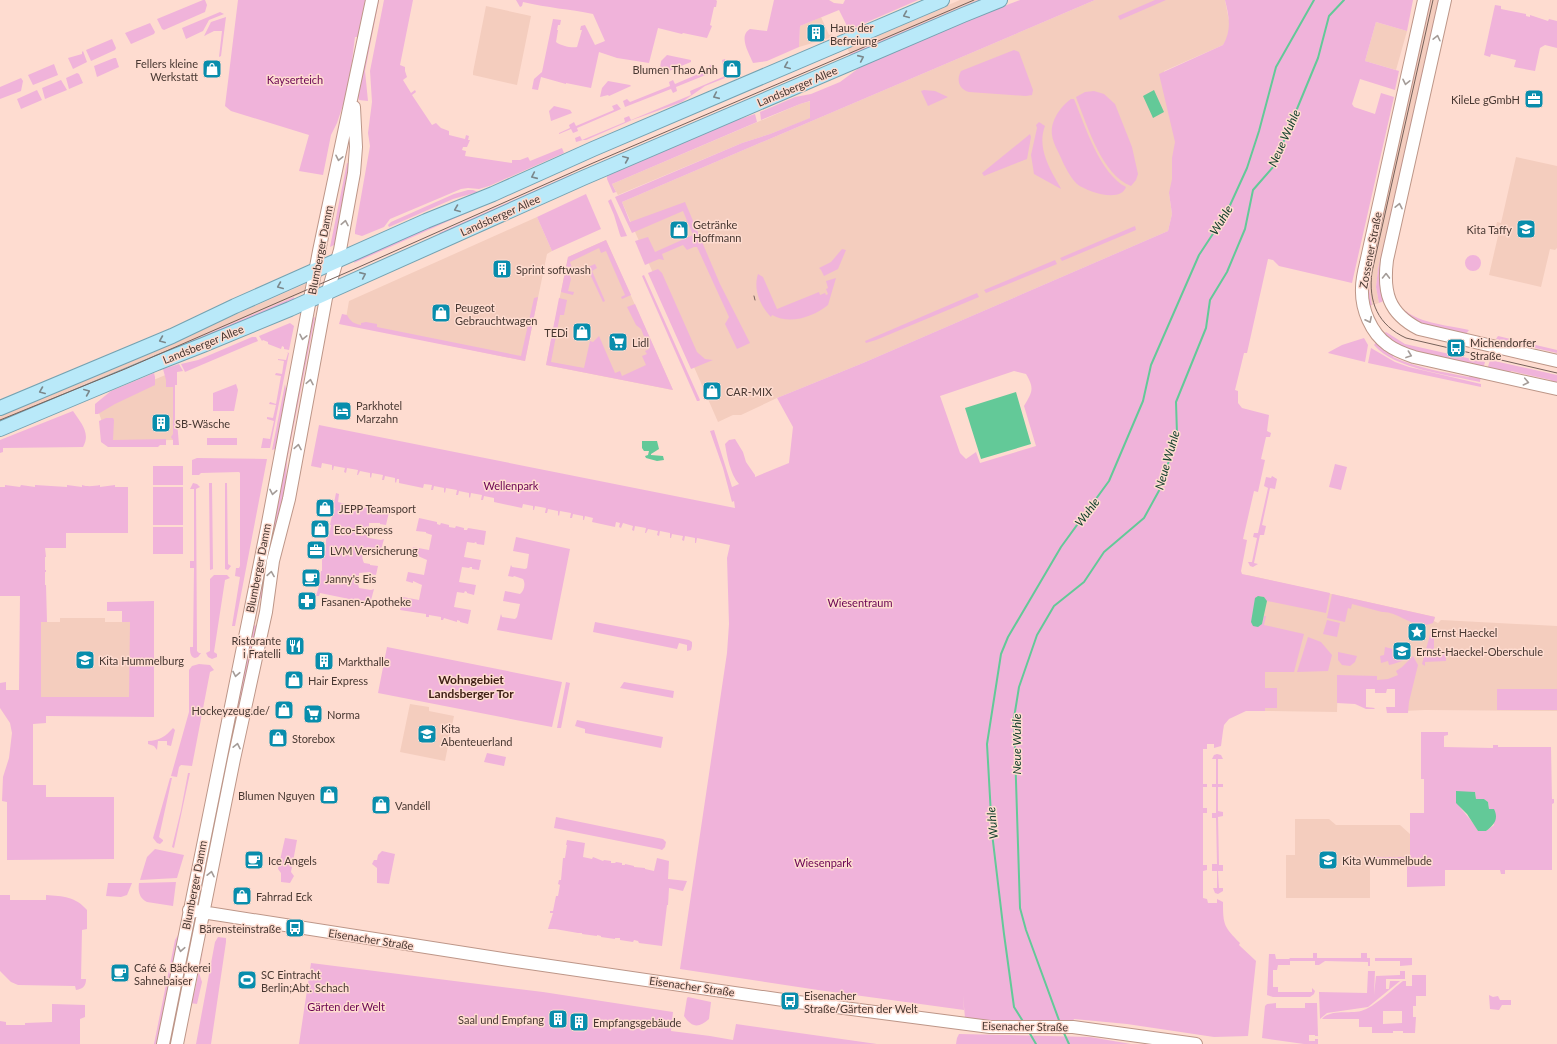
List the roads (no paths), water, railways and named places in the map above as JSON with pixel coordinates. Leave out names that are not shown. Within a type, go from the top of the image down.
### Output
[{"type":"main road","name":"Landsberger Allee","points":[[0,408],[172,336],[426,221],[493,194],[592,149],[942,0]]},
{"type":"main road","name":"Landsberger Allee","points":[[0,429],[328,292],[601,169],[1000,0]]},
{"type":"street","name":"Blumberger Damm","points":[[163,1044],[310,299],[372,0]]},
{"type":"street","name":"Zossener Straße","points":[[1424,0],[1366,263],[1362,287],[1365,311],[1370,324],[1377,334],[1388,345],[1400,352],[1414,357],[1557,389]]},
{"type":"street","name":"Zossener Straße","points":[[1445,0],[1387,260],[1386,287],[1389,299],[1402,318],[1419,329],[1557,361]]},
{"type":"street","name":"Blumberger Damm","points":[[177,1044],[266,612],[273,561],[289,499],[328,292],[337,261],[354,173],[356,147],[353,92]]},
{"type":"street","name":"Eisenacher Straße","points":[[189,910],[391,942],[784,1000],[994,1028],[1053,1026],[1073,1027],[1196,1044]]},
{"type":"waterway","name":"Wuhle","points":[[1024,1023],[1014,1007],[992,833],[987,744],[1001,654],[1008,637],[1061,547],[1109,481],[1143,401],[1151,365],[1199,255],[1226,214],[1247,168],[1259,131],[1276,67],[1314,0]]},
{"type":"waterway","name":"Neue Wuhle","points":[[1060,1023],[1026,930],[1020,908],[1014,718],[1019,687],[1037,635],[1054,606],[1084,582],[1104,552],[1144,518],[1161,487],[1177,434],[1176,402],[1206,328],[1210,300],[1227,272],[1245,229],[1253,190],[1273,167],[1318,58],[1329,16],[1344,0]]},
{"type":"waterway","name":"Neue Wuhle","points":[[1063,1031],[1069,1044]]},
{"type":"waterway","name":"Wuhle","points":[[1029,1032],[1036,1044]]},
{"type":"tram line","points":[[0,420],[125,369],[593,163],[974,0]]},
{"type":"tram line","points":[[1433,0],[1372,272],[1371,283],[1374,303],[1377,311],[1388,326],[1396,333],[1406,338],[1557,373]]},
{"type":"tram line","points":[[754,296],[755,300]]},
{"type":"place","name":"Haus der Befreiung","points":[[816,33]]},
{"type":"place","name":"Fellers kleine Werkstatt","points":[[212,69]]},
{"type":"place","name":"Blumen Thao Anh","points":[[732,69]]},
{"type":"place","name":"KileLe gGmbH","points":[[1534,99]]},
{"type":"place","name":"Kita Taffy","points":[[1526,229]]},
{"type":"place","name":"Getränke Hoffmann","points":[[679,230]]},
{"type":"place","name":"Sprint softwash","points":[[502,269]]},
{"type":"place","name":"Peugeot Gebrauchtwagen","points":[[441,313]]},
{"type":"place","name":"TEDi","points":[[582,332]]},
{"type":"place","name":"Lidl","points":[[618,342]]},
{"type":"place","name":"Michendorfer Straße","points":[[1456,348]]},
{"type":"place","name":"CAR-MIX","points":[[712,391]]},
{"type":"place","name":"Parkhotel Marzahn","points":[[342,411]]},
{"type":"place","name":"SB-Wäsche","points":[[161,423]]},
{"type":"place","name":"JEPP Teamsport","points":[[325,508]]},
{"type":"place","name":"Eco-Express","points":[[320,529]]},
{"type":"place","name":"LVM Versicherung","points":[[316,550]]},
{"type":"place","name":"Janny's Eis","points":[[311,578]]},
{"type":"place","name":"Fasanen-Apotheke","points":[[307,601]]},
{"type":"place","name":"Ernst Haeckel","points":[[1417,632]]},
{"type":"place","name":"Ristorante i Fratelli","points":[[295,646]]},
{"type":"place","name":"Ernst-Haeckel-Oberschule","points":[[1402,651]]},
{"type":"place","name":"Kita Hummelburg","points":[[85,660]]},
{"type":"place","name":"Markthalle","points":[[324,661]]},
{"type":"place","name":"Hair Express","points":[[294,680]]},
{"type":"place","name":"Hockeyzeug.de/","points":[[284,710]]},
{"type":"place","name":"Norma","points":[[313,714]]},
{"type":"place","name":"Kita Abenteuerland","points":[[427,734]]},
{"type":"place","name":"Storebox","points":[[278,738]]},
{"type":"place","name":"Blumen Nguyen","points":[[329,795]]},
{"type":"place","name":"Vandéll","points":[[381,805]]},
{"type":"place","name":"Ice Angels","points":[[254,860]]},
{"type":"place","name":"Kita Wummelbude","points":[[1328,860]]},
{"type":"place","name":"Fahrrad Eck","points":[[242,896]]},
{"type":"place","name":"Bärensteinstraße","points":[[295,928]]},
{"type":"place","name":"Café & Bäckerei Sahnebaiser","points":[[120,973]]},
{"type":"place","name":"SC Eintracht Berlin;Abt. Schach","points":[[247,980]]},
{"type":"place","name":"Eisenacher Straße/Gärten der Welt","points":[[790,1001]]},
{"type":"place","name":"Saal und Empfang","points":[[558,1019]]},
{"type":"place","name":"Empfangsgebäude","points":[[579,1022]]},
{"type":"district","name":"Wohngebiet Landsberger Tor","points":[[471,686]]},
{"type":"park label","name":"Kayserteich","points":[[295,79]]},
{"type":"park label","name":"Wellenpark","points":[[511,485]]},
{"type":"park label","name":"Wiesentraum","points":[[860,602]]},
{"type":"park label","name":"Wiesenpark","points":[[823,862]]},
{"type":"park label","name":"Gärten der Welt","points":[[346,1006]]}]
